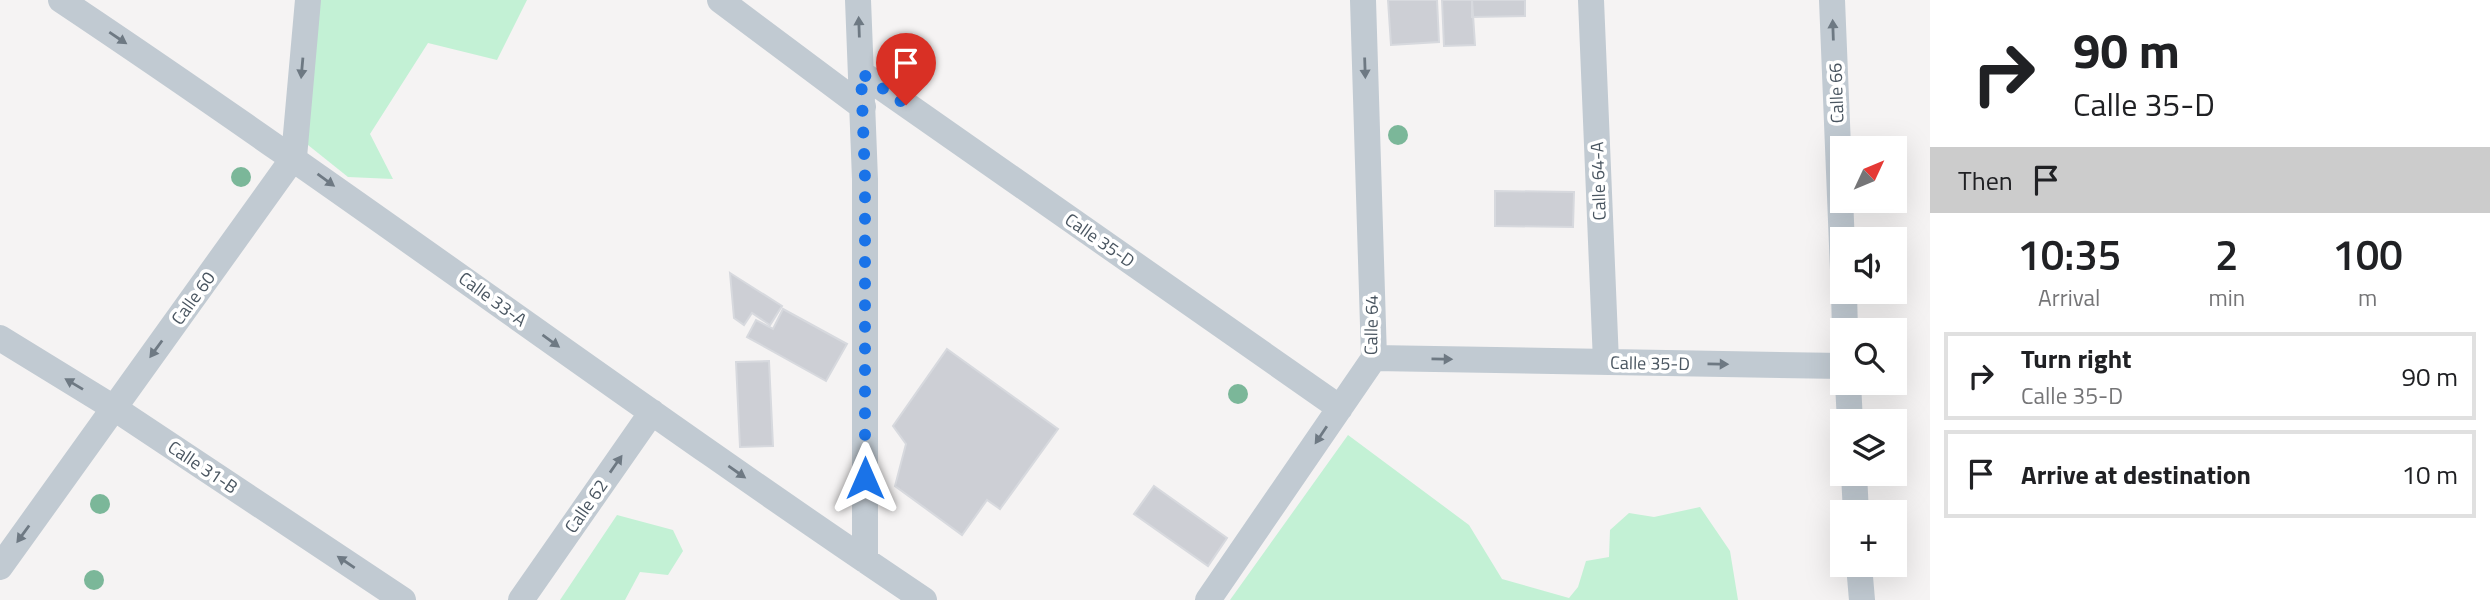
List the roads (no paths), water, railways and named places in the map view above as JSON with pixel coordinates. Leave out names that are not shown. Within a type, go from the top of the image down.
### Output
[{"type":"street","name":"Calle 33-A","points":[[61,0],[294,157],[652,412],[924,600]]},
{"type":"street","points":[[294,157],[308,0]]},
{"type":"street","points":[[720,0],[863,107]]},
{"type":"street","points":[[858,0],[865,178],[865,560]]},
{"type":"street","name":"Calle 64","points":[[1208,600],[1374,358],[1363,0]]},
{"type":"street","name":"Calle 64-A","points":[[1591,0],[1606,362]]},
{"type":"street","name":"Calle 66","points":[[1832,0],[1841,227]]},
{"type":"street","name":"Calle 35-D","points":[[861,73],[1340,408]]},
{"type":"street","name":"Calle 60","points":[[0,567],[294,157]]},
{"type":"street","name":"Calle 31-B","points":[[0,338],[114,408],[403,600]]},
{"type":"street","name":"Calle 35-D","points":[[1374,358],[1830,366]]},
{"type":"street","name":"Calle 62","points":[[521,600],[652,412]]},
{"type":"street","points":[[1861,577],[1862,600]]}]
